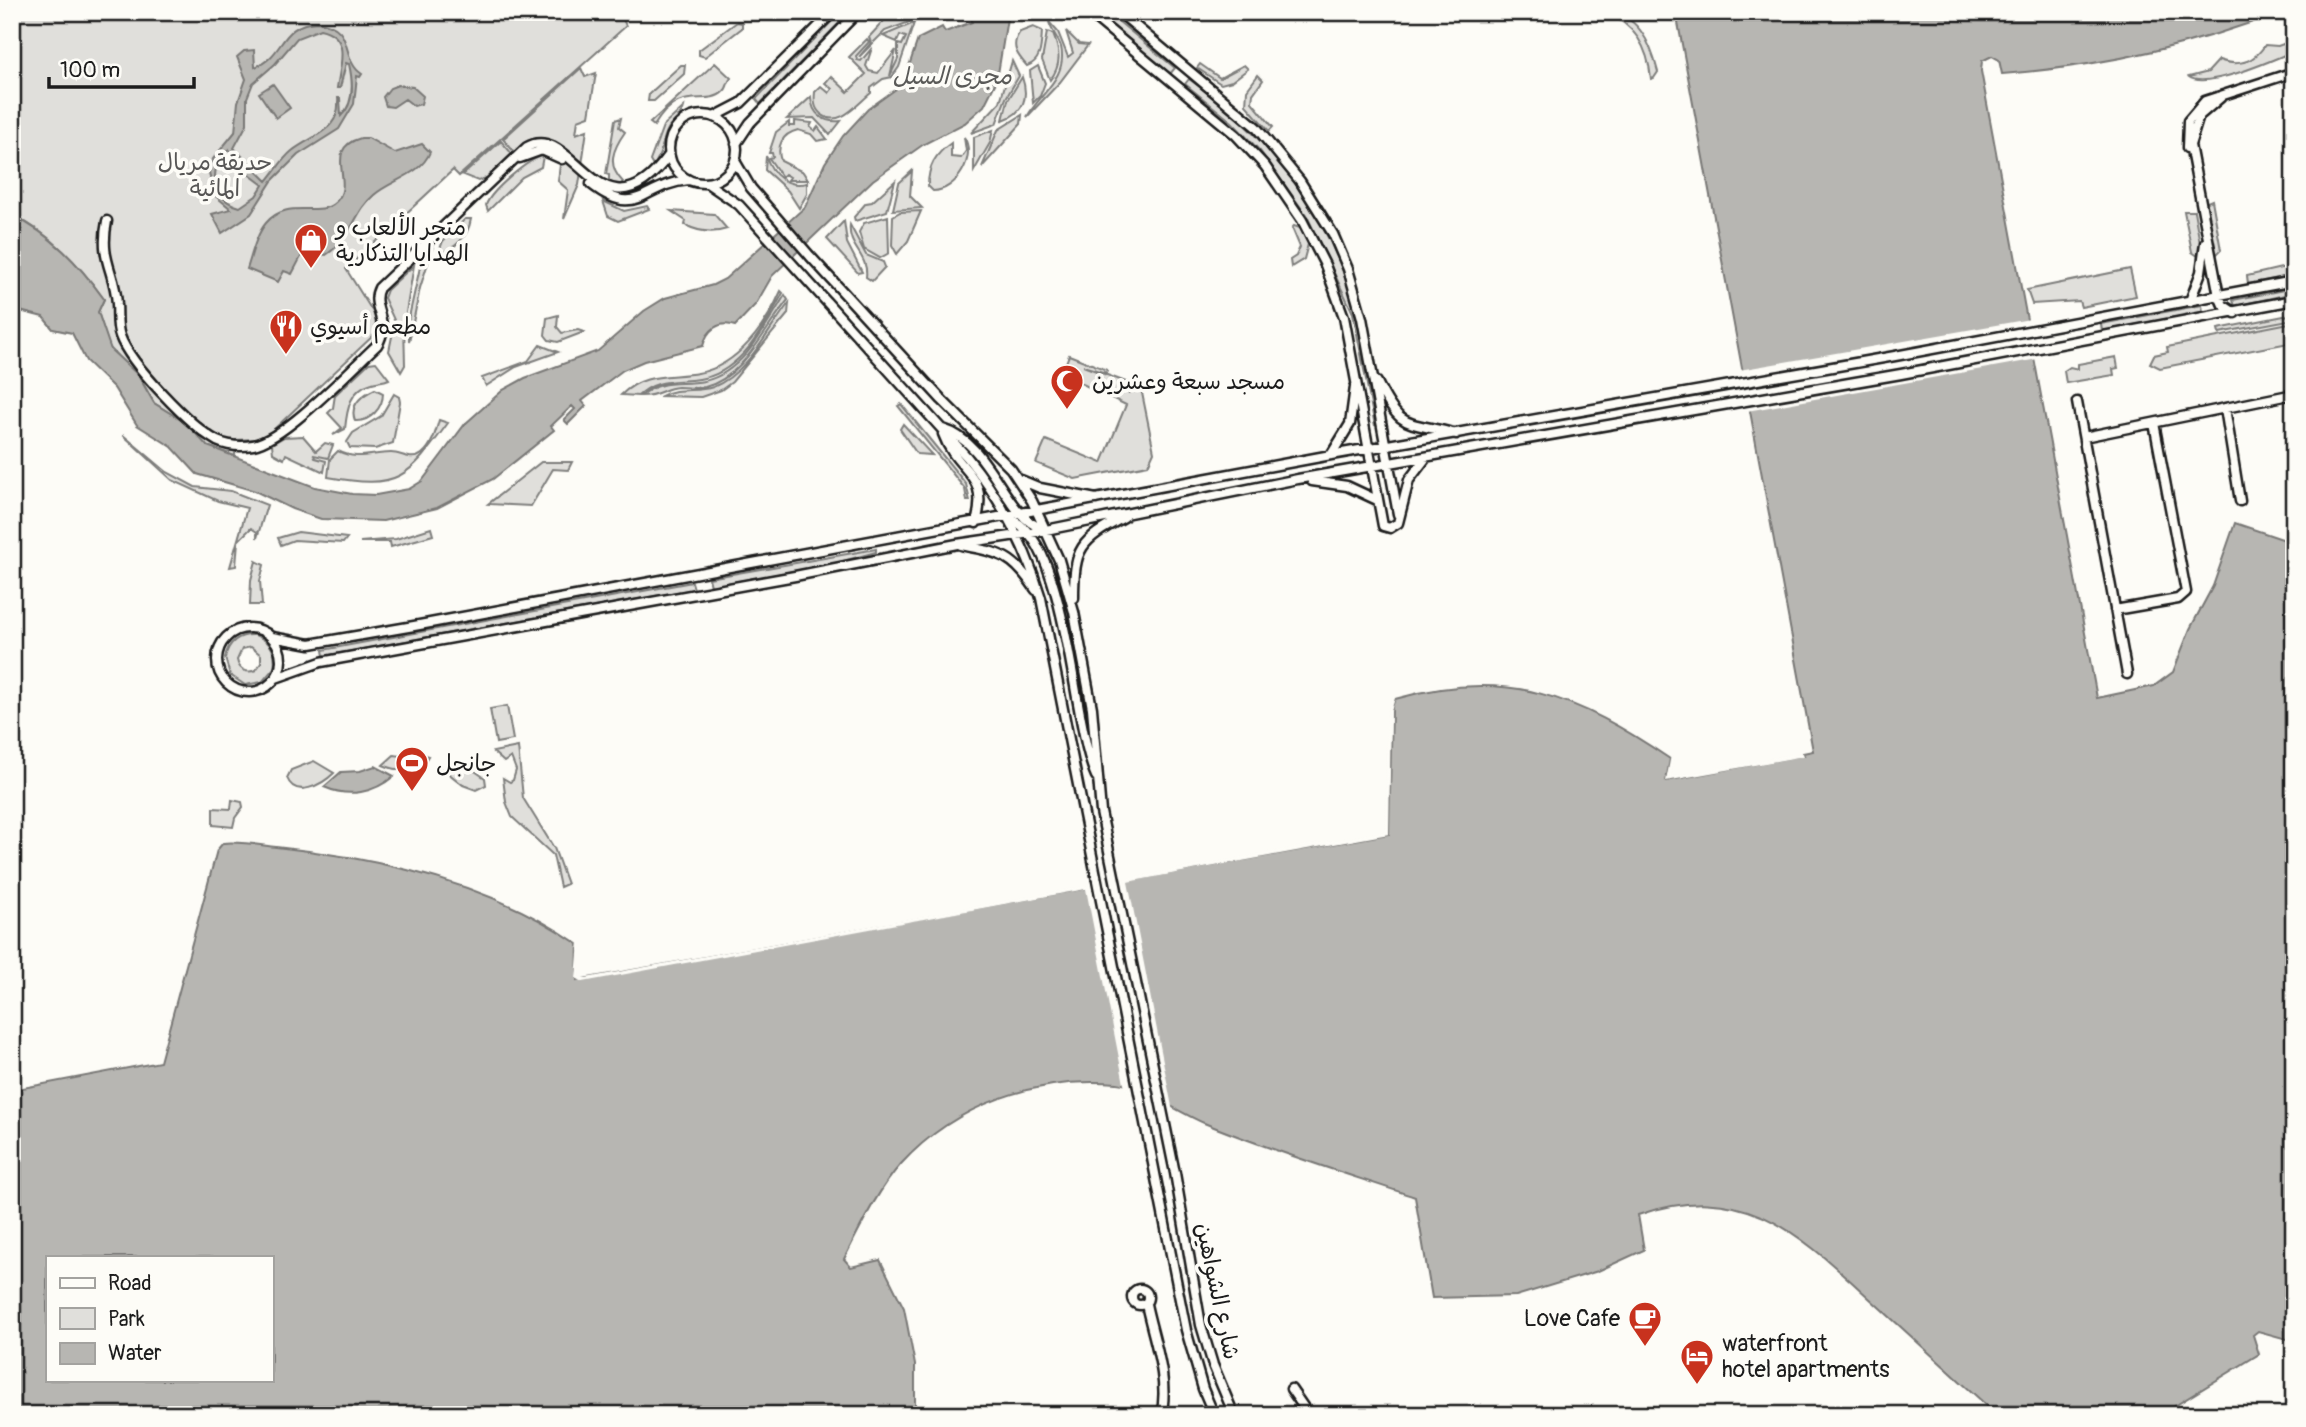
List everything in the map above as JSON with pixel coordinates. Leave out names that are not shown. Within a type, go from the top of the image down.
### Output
[{"type":"street","points":[[689,180],[676,170],[669,155],[670,139],[678,125],[691,117],[714,117],[741,103],[833,12]]},
{"type":"street","points":[[736,144],[750,123],[858,12]]},
{"type":"street","points":[[1088,12],[1220,120],[1278,184],[1302,220],[1325,265],[1343,317],[1383,526],[1396,526],[1411,475],[1428,458]]},
{"type":"street","points":[[1119,12],[1244,115],[1300,181],[1333,234],[1349,269],[1372,371],[1398,516]]},
{"type":"street","points":[[2235,313],[2223,305],[2219,296],[2191,157],[2191,139],[2196,122],[2206,107],[2221,97],[2294,72]]},
{"type":"street","points":[[707,183],[727,174],[735,161],[736,144],[727,125],[714,117]]},
{"type":"street","points":[[107,221],[104,252],[116,297],[118,329],[123,344],[160,394],[208,435],[233,446],[252,446],[276,436],[377,345],[383,328],[376,299],[379,288],[509,166],[531,152],[555,151],[599,183],[612,190],[623,190],[652,173],[669,155]]},
{"type":"street","points":[[555,151],[607,195],[625,202],[636,200],[667,184],[689,180],[707,183],[733,200],[942,428],[985,480],[1017,535],[1041,598]]},
{"type":"street","points":[[735,161],[751,188],[810,256],[1017,478],[1037,512],[1062,569],[1074,612],[1092,708],[1098,782]]},
{"type":"street","points":[[2190,301],[2201,272],[2205,229]]},
{"type":"street","points":[[272,637],[282,657],[276,678],[267,688],[254,692],[241,691],[229,685],[217,665],[219,648],[236,631],[255,628],[272,637],[300,644],[319,643],[1102,500],[1331,455],[1458,435],[2294,281]]},
{"type":"street","points":[[276,678],[312,664],[783,579],[957,544],[1031,533],[1298,480],[2235,313],[2294,300]]},
{"type":"street","points":[[1372,371],[1389,406],[1403,420],[1419,428],[1458,435]]},
{"type":"street","points":[[1331,455],[1350,424],[1356,377]]},
{"type":"street","points":[[2084,437],[2294,394]]},
{"type":"street","points":[[2077,402],[2127,674]]},
{"type":"street","points":[[2225,408],[2241,501]]},
{"type":"street","points":[[2115,610],[2178,599],[2186,592],[2154,423]]},
{"type":"street","points":[[942,428],[955,434],[978,455],[1021,515],[1034,526],[1045,530]]},
{"type":"street","points":[[942,428],[951,449],[980,490],[981,505],[976,523]]},
{"type":"street","points":[[1017,478],[1040,488],[1102,500]]},
{"type":"street","points":[[1298,480],[1337,484],[1377,500]]},
{"type":"street","points":[[1074,612],[1073,569],[1081,546],[1092,535],[1131,513]]},
{"type":"street","points":[[1007,517],[1031,533],[1042,552],[1067,644],[1086,748],[1098,782]]},
{"type":"street","points":[[957,544],[1008,557],[1020,567],[1041,598]]},
{"type":"street","name":"شارع الشواهين","points":[[1041,598],[1194,1362],[1214,1415]]},
{"type":"street","name":"شارع الشواهين","points":[[1098,782],[1101,812],[1175,1172],[1201,1325],[1213,1366],[1234,1415]]},
{"type":"street","points":[[1146,1304],[1161,1376],[1163,1405],[1160,1415]]},
{"type":"street","points":[[1291,1389],[1309,1415]]},
{"type":"green space","name":"حديقة مريال المائية","points":[[12,12],[620,12],[626,26],[459,176],[453,170],[346,269],[376,317],[375,334],[271,432],[256,439],[236,440],[235,456],[207,446],[186,423],[154,403],[143,383],[109,347],[98,312],[104,299],[74,262],[52,241],[12,215]]},
{"type":"green space","points":[[841,12],[850,12],[760,104],[756,99]]},
{"type":"green space","points":[[892,12],[905,12],[909,18],[924,12],[936,12],[885,31],[859,57],[871,43],[869,37]]},
{"type":"green space","points":[[1095,12],[1107,12],[1175,68],[1170,74]]},
{"type":"green space","points":[[1604,12],[1626,17],[1641,32],[1655,61],[1658,72],[1654,78],[1651,79],[1647,57],[1632,30]]},
{"type":"green space","points":[[737,22],[742,23],[742,28],[705,57],[699,55],[699,50]]},
{"type":"green space","points":[[1049,22],[1058,32],[1068,57],[1073,53],[1066,31],[1079,44],[1088,45],[1060,82],[1027,117],[1060,68],[1061,47]]},
{"type":"green space","points":[[914,23],[899,67],[892,77],[883,79],[871,88],[871,93],[841,117],[828,118],[819,112],[815,104],[815,92],[821,86],[829,93],[832,89],[825,83],[831,76],[848,92],[866,74],[849,57],[867,39],[869,42],[856,56],[857,60],[861,61],[872,48],[866,66],[869,71],[878,73],[896,50],[890,76],[898,59],[898,44],[902,45],[906,37],[900,35],[897,42],[883,36]]},
{"type":"green space","points":[[1033,27],[1042,31],[1041,47],[1036,60],[1027,66],[1018,54],[1015,42],[1020,32]]},
{"type":"green space","points":[[1047,32],[1053,34],[1058,52],[1057,69],[1050,80],[1042,60]]},
{"type":"green space","points":[[2294,40],[2294,51],[2256,67],[2210,80],[2189,77],[2208,72],[2219,60],[2245,62],[2256,56],[2265,45],[2278,46]]},
{"type":"green space","points":[[1012,61],[1019,76],[1006,98],[996,124],[971,133],[1000,102]]},
{"type":"green space","points":[[715,63],[731,78],[725,90],[709,98],[692,98],[673,104],[654,126],[650,123]]},
{"type":"green space","points":[[1200,64],[1220,78],[1244,65],[1248,69],[1232,81],[1221,84],[1197,68]]},
{"type":"green space","points":[[681,65],[685,65],[684,74],[654,101],[648,101],[649,94]]},
{"type":"green space","points":[[1038,66],[1045,83],[1040,96],[1033,103],[1030,71]]},
{"type":"green space","points":[[581,68],[585,77],[596,73],[589,116],[578,120],[576,134],[587,130],[579,185],[564,219],[568,190],[558,181],[562,148],[544,139],[532,141],[515,153],[503,139]]},
{"type":"green space","points":[[1258,75],[1263,80],[1253,94],[1252,102],[1273,127],[1269,131],[1246,105],[1247,90]]},
{"type":"green space","points":[[1022,77],[1025,91],[1023,103],[1016,113],[1003,120],[1008,100]]},
{"type":"green space","points":[[1189,79],[1217,100],[1268,150],[1311,207],[1328,238],[1342,270],[1357,319],[1375,426],[1353,313],[1307,216],[1260,151],[1232,122],[1185,84]]},
{"type":"green space","points":[[811,97],[816,113],[824,119],[841,121],[830,135],[814,118],[787,119]]},
{"type":"green space","points":[[684,107],[668,129],[659,157],[653,166],[650,161],[663,126]]},
{"type":"green space","points":[[1022,115],[1021,124],[982,167],[998,130]]},
{"type":"green space","points":[[621,118],[619,127],[625,132],[617,145],[613,163],[623,182],[620,185],[609,184],[609,175],[606,174],[615,120]]},
{"type":"green space","points":[[795,121],[812,123],[810,127],[815,131],[818,127],[827,139],[817,141],[811,134],[798,130],[788,134],[782,141],[779,150],[781,161],[803,172],[808,180],[788,180],[790,177],[785,174],[782,177],[769,158],[773,157],[772,153],[769,153],[776,132],[789,122],[789,126],[795,126]]},
{"type":"green space","points":[[993,130],[990,143],[974,171],[974,137]]},
{"type":"green space","points":[[964,137],[968,154],[962,172],[949,185],[933,191],[928,186],[929,173],[934,162],[951,143],[951,157],[961,158],[966,151]]},
{"type":"green space","points":[[501,141],[513,155],[489,177],[478,181],[463,175]]},
{"type":"green space","points":[[543,156],[541,167],[522,177],[488,211],[486,205],[489,199],[502,184],[528,163]]},
{"type":"green space","points":[[766,156],[776,174],[787,182],[807,183],[807,194],[799,208],[788,191],[765,170]]},
{"type":"green space","points":[[912,171],[910,196],[922,208],[893,210],[899,183]]},
{"type":"green space","points":[[895,181],[887,211],[855,221],[854,217],[866,203],[872,202]]},
{"type":"green space","points":[[2212,200],[2221,250],[2215,256],[2205,203]]},
{"type":"green space","points":[[603,201],[624,211],[647,206],[649,209],[618,221],[608,216]]},
{"type":"green space","points":[[671,211],[714,214],[727,229],[706,232],[695,229],[685,225],[686,221]]},
{"type":"green space","points":[[921,211],[908,241],[897,254],[892,245],[893,216],[900,212]]},
{"type":"green space","points":[[2184,211],[2194,211],[2200,243],[2198,256],[2192,252]]},
{"type":"green space","points":[[888,216],[889,253],[880,258],[864,249],[859,232],[864,223]]},
{"type":"green space","points":[[465,219],[471,219],[464,237],[450,249],[438,254],[443,241]]},
{"type":"green space","points":[[844,221],[847,243],[862,272],[858,273],[827,239]]},
{"type":"green space","points":[[850,225],[866,255],[883,262],[885,267],[872,281],[866,277],[864,263],[850,233]]},
{"type":"green space","points":[[1292,228],[1300,228],[1308,244],[1304,259],[1291,267],[1290,260],[1296,256],[1300,247]]},
{"type":"green space","points":[[433,247],[420,288],[409,342],[409,317],[422,258]]},
{"type":"green space","points":[[414,265],[404,324],[405,365],[401,372],[389,351],[395,322],[384,298],[387,290]]},
{"type":"green space","points":[[2294,265],[2294,275],[2248,284],[2247,276]]},
{"type":"green space","points":[[2130,269],[2136,296],[2081,307],[2079,301],[2032,304],[2027,290]]},
{"type":"green space","points":[[2294,288],[2294,293],[2235,306],[2233,300]]},
{"type":"green space","points":[[781,291],[783,293],[761,331],[730,366],[704,378],[661,383],[638,396],[621,395],[648,379],[698,373],[726,362],[759,330]]},
{"type":"green space","points":[[785,295],[788,300],[752,350],[719,382],[705,387],[678,387],[641,396],[656,387],[704,381],[730,369],[752,347]]},
{"type":"green space","points":[[789,303],[788,314],[732,382],[721,390],[701,397],[661,396],[674,391],[706,389],[725,381],[756,350]]},
{"type":"green space","points":[[2202,305],[2203,312],[2102,331],[2101,324]]},
{"type":"green space","points":[[2294,314],[2294,319],[2219,333],[2218,329]]},
{"type":"green space","points":[[558,315],[557,327],[562,333],[578,330],[584,332],[558,342],[549,340],[545,335],[547,318]]},
{"type":"green space","points":[[2294,322],[2294,342],[2160,368],[2150,363],[2154,355],[2168,352],[2167,347]]},
{"type":"green space","points":[[540,345],[558,352],[516,367],[486,386],[482,378],[528,361]]},
{"type":"green space","points":[[1069,355],[1107,370],[1106,373],[1083,366],[1131,384],[1129,394],[1134,385],[1141,388],[1154,452],[1148,465],[1075,479],[1036,463],[1046,440],[1102,463],[1126,405],[1066,376],[1068,370],[1064,368]]},
{"type":"green space","points":[[2116,357],[2118,368],[2113,369],[2114,375],[2066,383],[2064,371],[2070,367],[2078,369],[2078,364]]},
{"type":"green space","points":[[376,362],[389,379],[365,386],[354,395],[345,429],[333,435],[342,428],[328,413],[333,408],[335,395],[369,363]]},
{"type":"green space","points":[[375,389],[383,393],[378,409],[370,417],[355,421],[355,405]]},
{"type":"green space","points":[[394,394],[399,397],[400,402],[393,443],[375,449],[350,448],[347,442],[353,433],[381,416]]},
{"type":"green space","points":[[901,404],[966,484],[970,501],[967,501],[965,489],[898,406]]},
{"type":"green space","points":[[439,420],[448,423],[422,456],[400,476],[371,482],[328,477],[330,459],[338,451],[358,456],[391,453],[418,456],[431,443]]},
{"type":"green space","points":[[903,424],[932,455],[917,454],[900,429]]},
{"type":"green space","points":[[123,435],[167,472],[195,487],[231,491],[267,505],[257,538],[257,532],[251,528],[238,541],[236,566],[230,567],[247,508],[218,501],[172,480]]},
{"type":"green space","points":[[303,436],[316,451],[325,443],[333,445],[328,458],[314,455],[315,458],[326,461],[324,472],[286,454],[284,459],[273,453],[272,444],[284,437]]},
{"type":"green space","points":[[541,462],[572,462],[568,470],[553,469],[531,506],[488,504]]},
{"type":"green space","points":[[431,528],[433,535],[391,547],[390,542],[360,542],[396,539]]},
{"type":"green space","points":[[298,532],[347,538],[343,543],[294,540],[281,545],[278,538]]},
{"type":"green space","points":[[876,549],[876,552],[832,564],[711,586],[709,578]]},
{"type":"green space","points":[[256,561],[264,565],[260,581],[262,605],[250,605],[251,580]]},
{"type":"green space","points":[[692,582],[694,589],[324,656],[323,650]]},
{"type":"green space","points":[[249,635],[261,637],[269,644],[274,652],[275,662],[274,668],[262,682],[245,685],[230,675],[225,658],[232,643]],"holes":[[[251,647],[261,655],[261,663],[253,671],[242,669],[237,660],[242,649]]]},
{"type":"green space","points":[[507,706],[513,740],[496,743],[490,709]]},
{"type":"green space","points":[[518,747],[523,798],[554,848],[567,884],[560,887],[553,855],[512,817],[506,802],[503,778],[510,782],[516,770],[511,757],[504,762],[493,752]]},
{"type":"green space","points":[[411,752],[428,756],[419,766],[408,770],[383,765],[394,755],[402,756]]},
{"type":"green space","points":[[314,761],[334,773],[309,788],[296,788],[291,784],[287,778],[291,770]]},
{"type":"green space","points":[[469,767],[485,778],[486,785],[476,790],[463,785],[442,768]]},
{"type":"green space","points":[[232,800],[242,802],[243,807],[235,818],[233,827],[213,825],[213,808],[231,809]]},
{"type":"water","name":"مجرى السيل","points":[[969,12],[1008,12],[997,80],[984,106],[965,123],[924,144],[873,180],[772,276],[756,304],[735,326],[724,324],[714,328],[707,335],[703,346],[644,361],[623,370],[582,401],[586,406],[568,424],[564,420],[575,409],[572,406],[551,426],[554,430],[493,479],[437,508],[383,521],[321,519],[292,509],[255,491],[197,474],[172,447],[137,425],[114,388],[86,361],[72,333],[53,329],[43,317],[12,309],[12,215],[52,241],[84,274],[104,299],[98,312],[111,350],[138,375],[154,403],[186,423],[207,446],[315,487],[352,494],[376,495],[409,489],[422,481],[465,424],[503,390],[525,378],[598,351],[644,311],[665,298],[725,279],[805,207],[825,163],[843,136],[868,109],[903,84],[918,39],[942,27],[945,32],[972,22],[971,17],[965,20],[963,15]]},
{"type":"water","points":[[1676,12],[2280,12],[2177,45],[2108,61],[2002,74],[1999,60],[1992,56],[1982,61],[1981,71],[2097,698],[2154,686],[2173,672],[2190,629],[2213,586],[2235,523],[2294,543],[2294,1341],[2258,1331],[2253,1335],[2259,1354],[2160,1415],[1997,1415],[1825,1258],[1799,1238],[1772,1221],[1743,1209],[1712,1204],[1677,1205],[1638,1215],[1644,1250],[1598,1271],[1516,1296],[1432,1298],[1415,1197],[1230,1133],[1126,1085],[1087,1082],[1057,1084],[1000,1098],[947,1125],[901,1164],[856,1235],[844,1259],[851,1267],[880,1260],[904,1308],[915,1365],[915,1415],[12,1415],[12,1090],[160,1062],[217,850],[223,843],[236,842],[355,858],[433,877],[472,890],[545,923],[578,944],[577,980],[1389,834],[1392,707],[1395,699],[1435,690],[1472,686],[1507,687],[1540,693],[1572,704],[1604,719],[1670,759],[1666,781],[1804,755],[1803,753],[1813,751]]},
{"type":"water","points":[[317,22],[329,25],[343,36],[355,68],[362,74],[357,76],[354,104],[339,129],[298,155],[272,181],[251,214],[222,233],[212,214],[231,209],[213,194],[209,172],[213,159],[235,132],[238,102],[246,79],[237,57],[244,51],[254,50],[255,67],[272,56],[289,34],[305,24]],"holes":[[[320,29],[337,38],[340,45],[342,52],[337,88],[340,88],[346,63],[349,64],[352,85],[349,105],[341,116],[338,98],[338,109],[331,125],[292,151],[267,181],[234,148],[247,124],[247,98],[253,83],[275,64],[297,38]],[[229,149],[243,170],[263,185],[256,196],[240,207],[223,198],[215,182],[217,165]]]},
{"type":"water","points":[[273,84],[290,108],[276,118],[259,93]]},
{"type":"water","points":[[398,85],[413,87],[423,96],[421,104],[414,106],[405,99],[393,107],[386,106],[383,97],[390,88]]},
{"type":"water","points":[[368,138],[395,153],[422,144],[430,152],[426,160],[413,172],[374,195],[343,240],[326,255],[304,251],[292,274],[284,271],[278,282],[247,269],[260,233],[275,215],[295,209],[324,208],[339,198],[343,182],[341,156],[350,143]]},
{"type":"water","points":[[375,766],[394,776],[370,790],[361,792],[343,792],[324,787],[341,772],[360,771]]},
{"type":"pier","points":[[2030,319],[2038,359],[1747,411],[1739,370]]},
{"type":"pier","points":[[1396,695],[1391,711],[1389,834],[1128,882],[1173,1112],[1125,1089],[1086,889],[583,982],[576,978],[579,941],[579,977],[586,978],[1386,831],[1387,714],[1392,698]]},
{"type":"pier","points":[[1799,753],[1804,756],[1666,781],[1671,755],[1671,777]]},
{"type":"place","name":"متجر الألعاب و الهدايا التذكارية","points":[[311,270]]},
{"type":"place","name":"مطعم أسيوي","points":[[286,356]]},
{"type":"place","name":"مسجد سبعة وعشرين","points":[[1067,411]]},
{"type":"place","name":"جانجل","points":[[412,793]]},
{"type":"place","name":"Love Cafe","points":[[1645,1348]]},
{"type":"place","name":"waterfront hotel apartments","points":[[1697,1386]]}]
